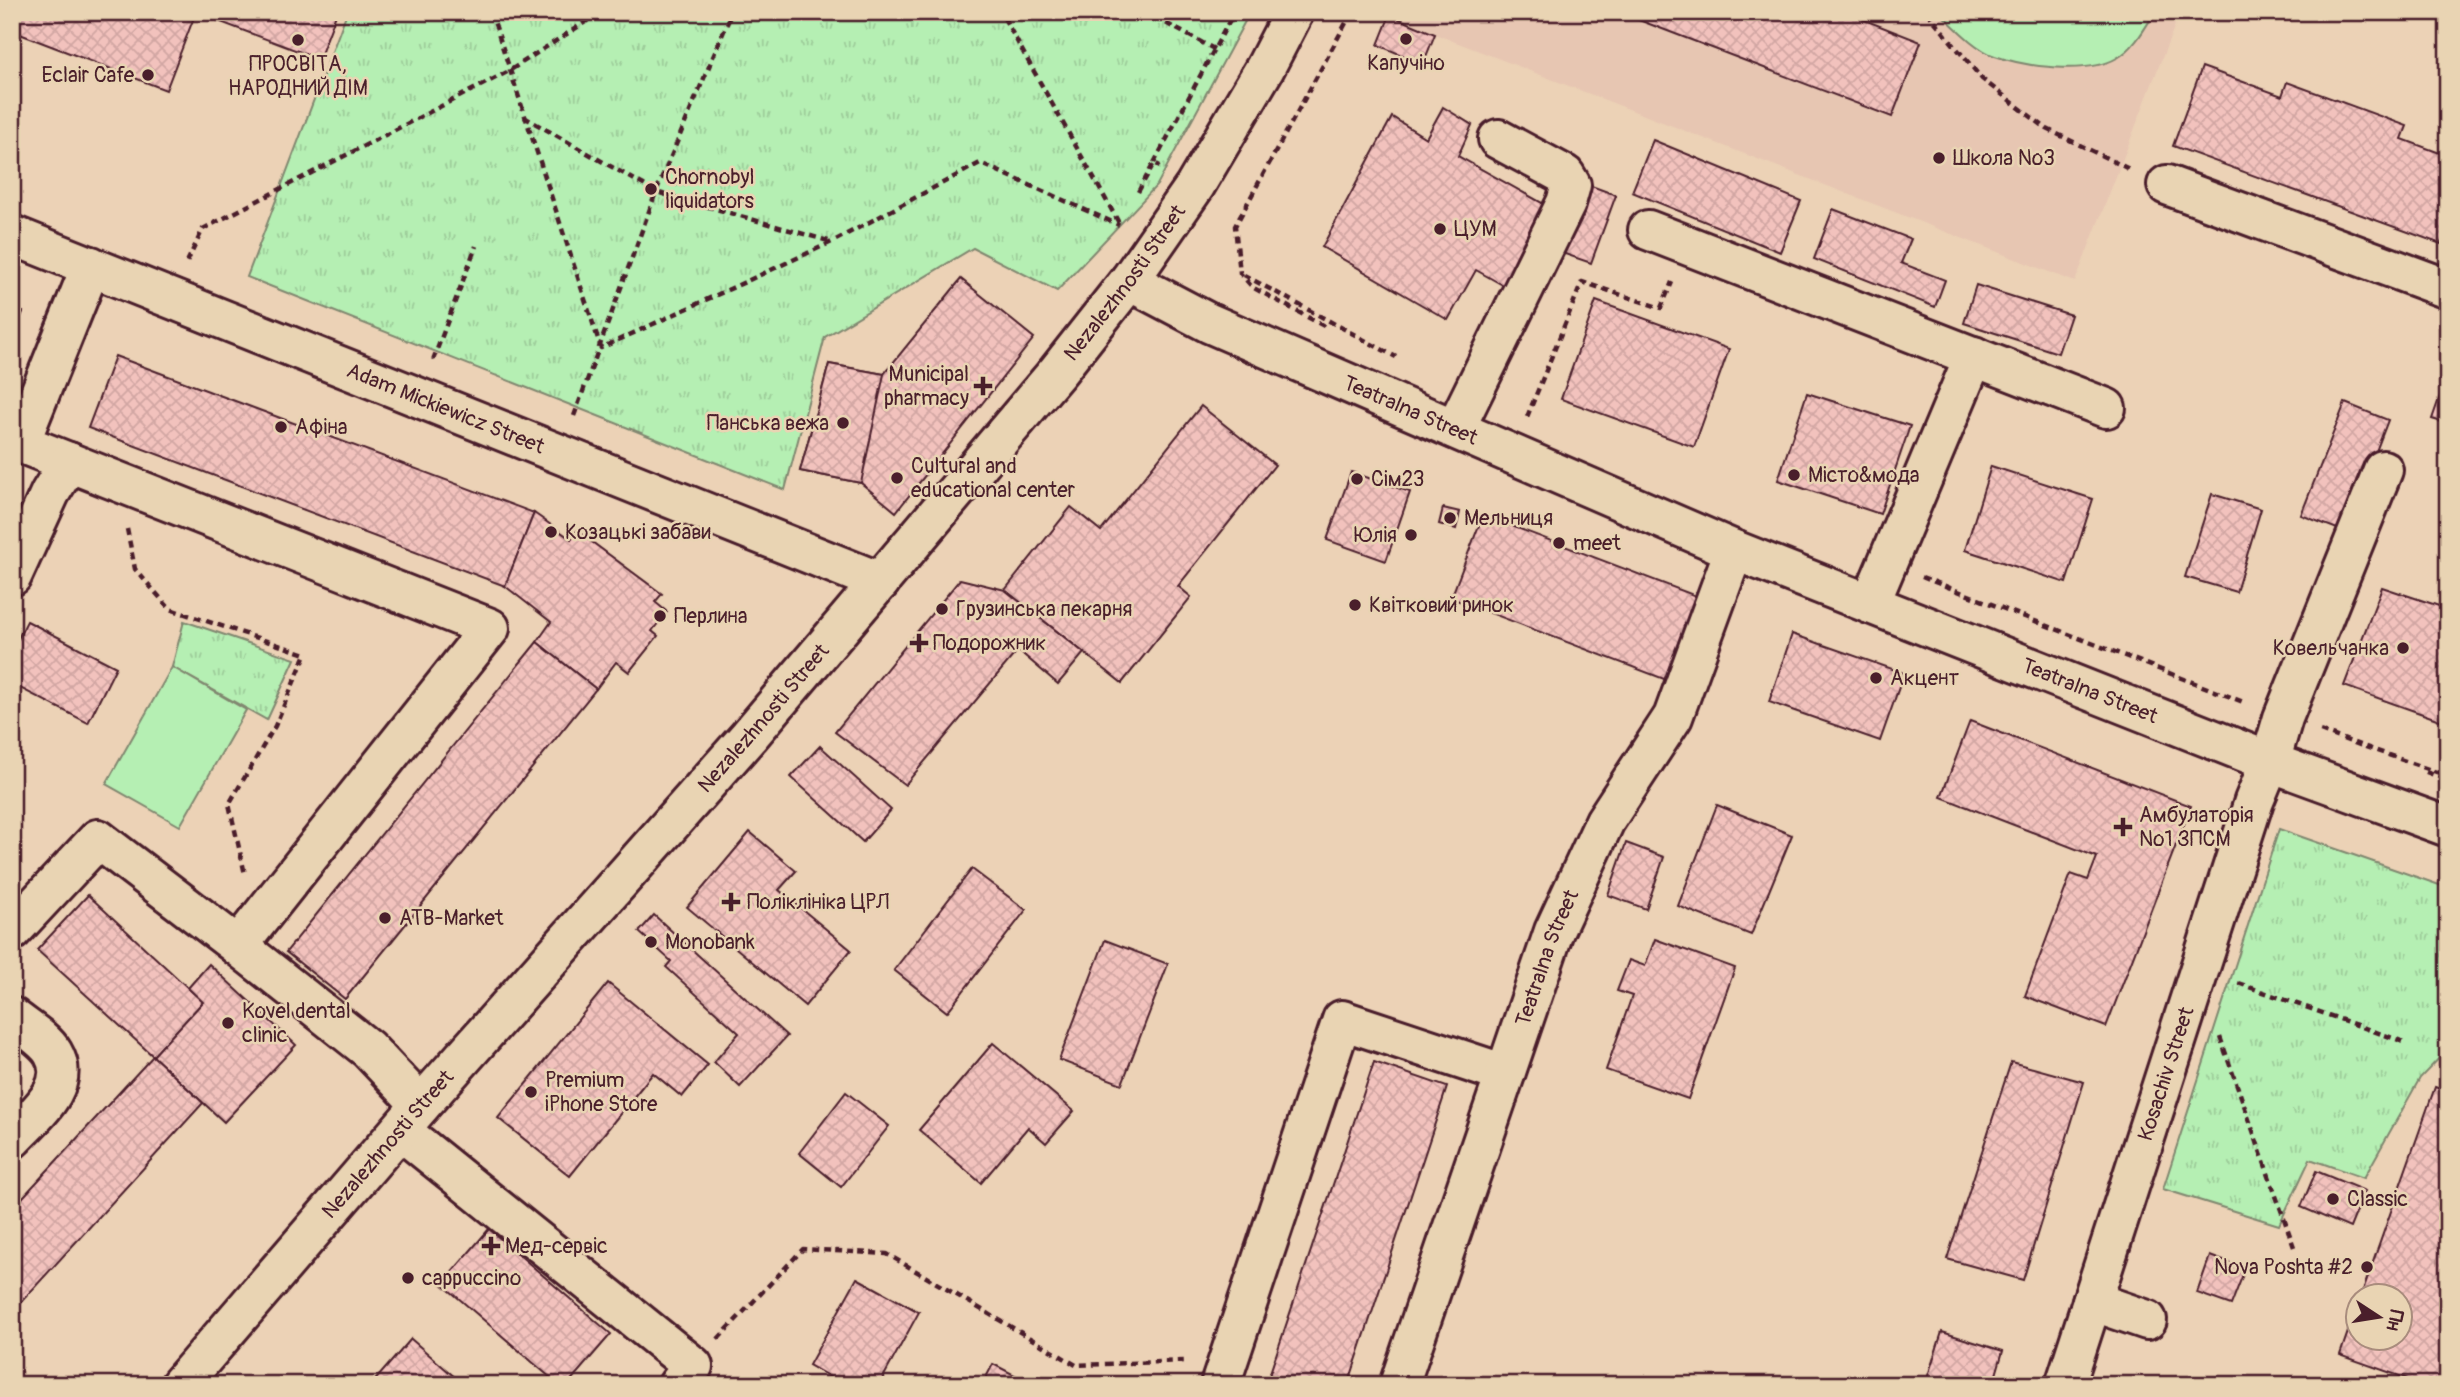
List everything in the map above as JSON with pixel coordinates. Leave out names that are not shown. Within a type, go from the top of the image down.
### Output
[{"type":"street","name":"Nezalezhnosti Street","points":[[180,1385],[410,1118],[749,736],[1058,371],[1129,281],[1195,187],[1265,68],[1294,12]]},
{"type":"street","points":[[1464,414],[1566,203],[1571,186],[1565,175],[1498,139]]},
{"type":"street","points":[[2166,185],[2448,289]]},
{"type":"street","points":[[1648,230],[2105,408]]},
{"type":"street","name":"Adam Mickiewicz Street","points":[[12,235],[880,582]]},
{"type":"street","points":[[91,266],[16,442],[490,628],[247,934]]},
{"type":"street","name":"Teatralna Street","points":[[1129,281],[1209,323],[1464,414],[1734,550],[2270,762],[2448,827]]},
{"type":"street","points":[[1870,604],[1974,356]]},
{"type":"street","points":[[12,576],[50,494],[69,462]]},
{"type":"street","name":"Kosachiv Street","points":[[2065,1385],[2283,718],[2383,470]]},
{"type":"street","name":"Teatralna Street","points":[[1399,1385],[1554,931],[1605,821],[1673,717],[1734,550]]},
{"type":"street","points":[[12,931],[99,839],[247,934],[368,1049],[410,1118],[685,1375]]},
{"type":"street","points":[[12,1017],[53,1051],[60,1070],[55,1093],[12,1139]]},
{"type":"street","points":[[1224,1372],[1342,1020],[1506,1074]]},
{"type":"street","points":[[2092,1301],[2147,1320]]},
{"type":"path","points":[[491,12],[601,348]]},
{"type":"path","points":[[187,263],[203,229],[509,71],[601,12]]},
{"type":"path","points":[[574,417],[656,192],[732,12]]},
{"type":"path","points":[[993,12],[1004,18],[1120,226]]},
{"type":"path","points":[[1004,18],[1008,12]]},
{"type":"path","points":[[1145,12],[1214,49]]},
{"type":"path","points":[[1137,194],[1234,12]]},
{"type":"path","points":[[1352,12],[1240,212],[1235,226],[1240,272],[1252,287],[1273,300],[1403,364]]},
{"type":"path","points":[[1927,12],[1982,79],[2047,128],[2091,153],[2166,185]]},
{"type":"path","points":[[524,116],[656,192],[832,242]]},
{"type":"path","points":[[601,348],[832,242],[980,163],[1120,226]]},
{"type":"path","points":[[1154,163],[1195,187]]},
{"type":"path","points":[[1120,226],[1126,215]]},
{"type":"path","points":[[1527,421],[1582,282],[1661,308],[1686,245]]},
{"type":"path","points":[[433,360],[476,246]]},
{"type":"path","points":[[1240,272],[1399,359]]},
{"type":"path","points":[[1464,414],[1539,424]]},
{"type":"path","points":[[118,481],[135,569],[170,609],[306,654],[275,726],[229,804],[247,934]]},
{"type":"path","points":[[1887,565],[2283,718],[2448,778]]},
{"type":"path","points":[[2226,979],[2407,1043]]},
{"type":"path","points":[[2218,1031],[2294,1247]]},
{"type":"path","points":[[685,1375],[803,1249],[887,1254],[1076,1365],[1224,1372]]},
{"type":"shaded area","name":"Школа №3","points":[[1391,12],[2180,12],[2075,282],[1435,34],[1390,15]]},
{"type":"green space","points":[[347,12],[1250,12],[1157,185],[1057,291],[973,248],[825,337],[785,490],[247,277]]},
{"type":"green space","points":[[1939,12],[2155,12],[2139,38],[2117,58],[2090,66],[2057,68],[2008,60],[1987,53],[1972,43]]},
{"type":"green space","points":[[184,621],[295,659],[267,720],[172,667]]},
{"type":"green space","points":[[172,667],[246,710],[180,826],[106,784]]},
{"type":"green space","points":[[2279,829],[2448,888],[2448,1049],[2420,1078],[2364,1178],[2310,1159],[2279,1225],[2163,1189]]},
{"type":"building","points":[[12,12],[196,12],[166,90],[12,31]]},
{"type":"building","name":"ПРОСВІТА, НАРОДНИЙ ДІМ","points":[[221,12],[337,12],[319,59],[218,21]]},
{"type":"building","points":[[1618,12],[1844,12],[1921,42],[1892,117]]},
{"type":"building","name":"Капучіно","points":[[1390,15],[1435,34],[1423,64],[1378,45]]},
{"type":"building","points":[[2202,67],[2282,96],[2287,82],[2407,126],[2402,139],[2448,156],[2448,224],[2441,244],[2173,146]]},
{"type":"building","name":"ЦУМ","points":[[1443,107],[1472,125],[1458,156],[1558,212],[1515,292],[1476,270],[1448,320],[1322,247],[1392,117],[1426,138]]},
{"type":"building","points":[[1653,140],[1801,201],[1780,252],[1632,192]]},
{"type":"building","points":[[1578,181],[1616,195],[1591,263],[1553,250]]},
{"type":"building","points":[[1833,209],[1911,239],[1901,263],[1945,280],[1935,307],[1814,259]]},
{"type":"building","points":[[961,279],[1034,338],[896,512],[861,483],[800,471],[829,364],[884,374]]},
{"type":"building","points":[[1976,285],[2071,315],[2058,353],[1964,323]]},
{"type":"building","points":[[1596,301],[1729,349],[1694,447],[1561,399]]},
{"type":"building","points":[[12,308],[23,312],[12,339]]},
{"type":"building","points":[[115,356],[534,513],[505,586],[88,428]]},
{"type":"building","name":"Панська вежа","points":[[829,364],[884,374],[861,483],[800,471]]},
{"type":"building","points":[[2448,373],[2448,424],[2432,419]]},
{"type":"building","points":[[1807,393],[1910,426],[1880,514],[1778,480]]},
{"type":"building","points":[[2345,403],[2388,420],[2345,532],[2301,515]]},
{"type":"building","points":[[1201,406],[1275,465],[1178,586],[1191,597],[1122,683],[1005,590],[1071,507],[1101,531]]},
{"type":"building","points":[[1991,466],[2093,499],[2066,583],[1965,550]]},
{"type":"building","points":[[1351,472],[1410,492],[1386,561],[1327,540]]},
{"type":"building","points":[[2212,494],[2261,509],[2236,592],[2185,577]]},
{"type":"building","name":"Мельниця","points":[[1443,508],[1460,512],[1456,529],[1439,524]]},
{"type":"building","points":[[534,513],[571,539],[577,531],[662,594],[655,602],[667,612],[652,631],[658,636],[629,672],[616,662],[596,689],[537,642],[551,622],[505,586]]},
{"type":"building","points":[[1483,515],[1704,599],[1672,682],[1451,598]]},
{"type":"building","points":[[960,579],[1005,590],[1084,653],[1058,684],[1018,650],[905,785],[835,732]]},
{"type":"building","name":"Ковельчанка","points":[[2382,587],[2448,609],[2448,723],[2344,686]]},
{"type":"building","points":[[27,621],[116,667],[88,723],[12,684],[12,650]]},
{"type":"building","points":[[1792,634],[1904,673],[1880,741],[1769,702]]},
{"type":"building","points":[[537,642],[596,689],[345,999],[286,952]]},
{"type":"building","points":[[1970,721],[2191,806],[2106,1027],[2025,996],[2071,874],[2088,880],[2097,857],[1941,797]]},
{"type":"building","points":[[820,746],[891,810],[863,842],[791,777]]},
{"type":"building","points":[[1717,805],[1792,835],[1751,935],[1678,906]]},
{"type":"building","points":[[750,832],[796,871],[779,890],[851,950],[805,1006],[687,907]]},
{"type":"building","points":[[1626,843],[1664,857],[1646,909],[1608,895]]},
{"type":"building","points":[[972,869],[1026,910],[947,1012],[894,970]]},
{"type":"building","points":[[88,895],[203,1002],[153,1056],[37,950]]},
{"type":"building","points":[[654,915],[787,1036],[740,1087],[714,1062],[739,1033],[666,967],[671,961],[639,932]]},
{"type":"building","points":[[1655,939],[1735,968],[1688,1099],[1606,1070],[1632,996],[1617,991],[1629,960],[1645,966]]},
{"type":"building","points":[[1105,940],[1168,964],[1122,1084],[1059,1060]]},
{"type":"building","name":"Kovel dental clinic","points":[[209,964],[296,1045],[224,1122],[153,1056],[203,1002],[188,988]]},
{"type":"building","points":[[608,983],[708,1065],[682,1097],[653,1073],[570,1176],[498,1118]]},
{"type":"building","points":[[993,1043],[1074,1111],[1046,1143],[1028,1127],[981,1183],[919,1130]]},
{"type":"building","points":[[153,1056],[203,1103],[12,1312],[12,1209]]},
{"type":"building","points":[[1374,1062],[1447,1087],[1348,1385],[1266,1385]]},
{"type":"building","points":[[2011,1062],[2084,1082],[2023,1280],[1947,1259]]},
{"type":"building","points":[[2435,1087],[2448,1092],[2448,1385],[2425,1385],[2340,1355],[2344,1343],[2344,1352],[2414,1352],[2414,1282],[2366,1282]]},
{"type":"building","points":[[846,1092],[889,1126],[841,1187],[799,1153]]},
{"type":"building","name":"Classic","points":[[2316,1171],[2365,1191],[2350,1228],[2301,1207]]},
{"type":"building","points":[[489,1229],[611,1334],[567,1385],[559,1385],[442,1284]]},
{"type":"building","points":[[2210,1256],[2245,1269],[2231,1305],[2197,1293]]},
{"type":"building","points":[[857,1278],[919,1312],[879,1385],[844,1385],[809,1365]]},
{"type":"building","points":[[1942,1332],[2003,1351],[1993,1385],[1925,1385]]},
{"type":"building","points":[[411,1339],[464,1385],[371,1385]]},
{"type":"building","points":[[993,1364],[1028,1382],[1026,1385],[982,1385]]},
{"type":"place","name":"Капучіно","points":[[1406,39]]},
{"type":"place","name":"ПРОСВІТА, НАРОДНИЙ ДІМ","points":[[298,40]]},
{"type":"place","name":"Eclair Cafe","points":[[148,75]]},
{"type":"place","name":"Школа №3","points":[[1939,158]]},
{"type":"place","name":"Chornobyl liquidators","points":[[651,189]]},
{"type":"place","name":"ЦУМ","points":[[1440,229]]},
{"type":"place","name":"Municipal pharmacy","points":[[983,386]]},
{"type":"place","name":"Панська вежа","points":[[843,423]]},
{"type":"place","name":"Афіна","points":[[281,427]]},
{"type":"place","name":"Місто&мода","points":[[1794,475]]},
{"type":"place","name":"Cultural and educational center","points":[[897,478]]},
{"type":"place","name":"Сім23","points":[[1357,479]]},
{"type":"place","name":"Мельниця","points":[[1450,518]]},
{"type":"place","name":"Козацькі забави","points":[[551,532]]},
{"type":"place","name":"Юлія","points":[[1411,535]]},
{"type":"place","name":"meet","points":[[1559,543]]},
{"type":"place","name":"Квітковий ринок","points":[[1355,605]]},
{"type":"place","name":"Грузинська пекарня","points":[[942,609]]},
{"type":"place","name":"Перлина","points":[[660,616]]},
{"type":"place","name":"Подорожник","points":[[919,643]]},
{"type":"place","name":"Ковельчанка","points":[[2403,648]]},
{"type":"place","name":"Акцент","points":[[1876,678]]},
{"type":"place","name":"Амбулаторія №1 ЗПСМ","points":[[2123,827]]},
{"type":"place","name":"Поліклініка ЦРЛ","points":[[731,902]]},
{"type":"place","name":"ATB-Market","points":[[385,918]]},
{"type":"place","name":"Monobank","points":[[651,942]]},
{"type":"place","name":"Kovel dental clinic","points":[[228,1023]]},
{"type":"place","name":"Premium iPhone Store","points":[[531,1092]]},
{"type":"place","name":"Classic","points":[[2333,1199]]},
{"type":"place","name":"Мед-сервіс","points":[[491,1246]]},
{"type":"place","name":"Nova Poshta #2","points":[[2367,1267]]},
{"type":"place","name":"cappuccino","points":[[408,1278]]}]
